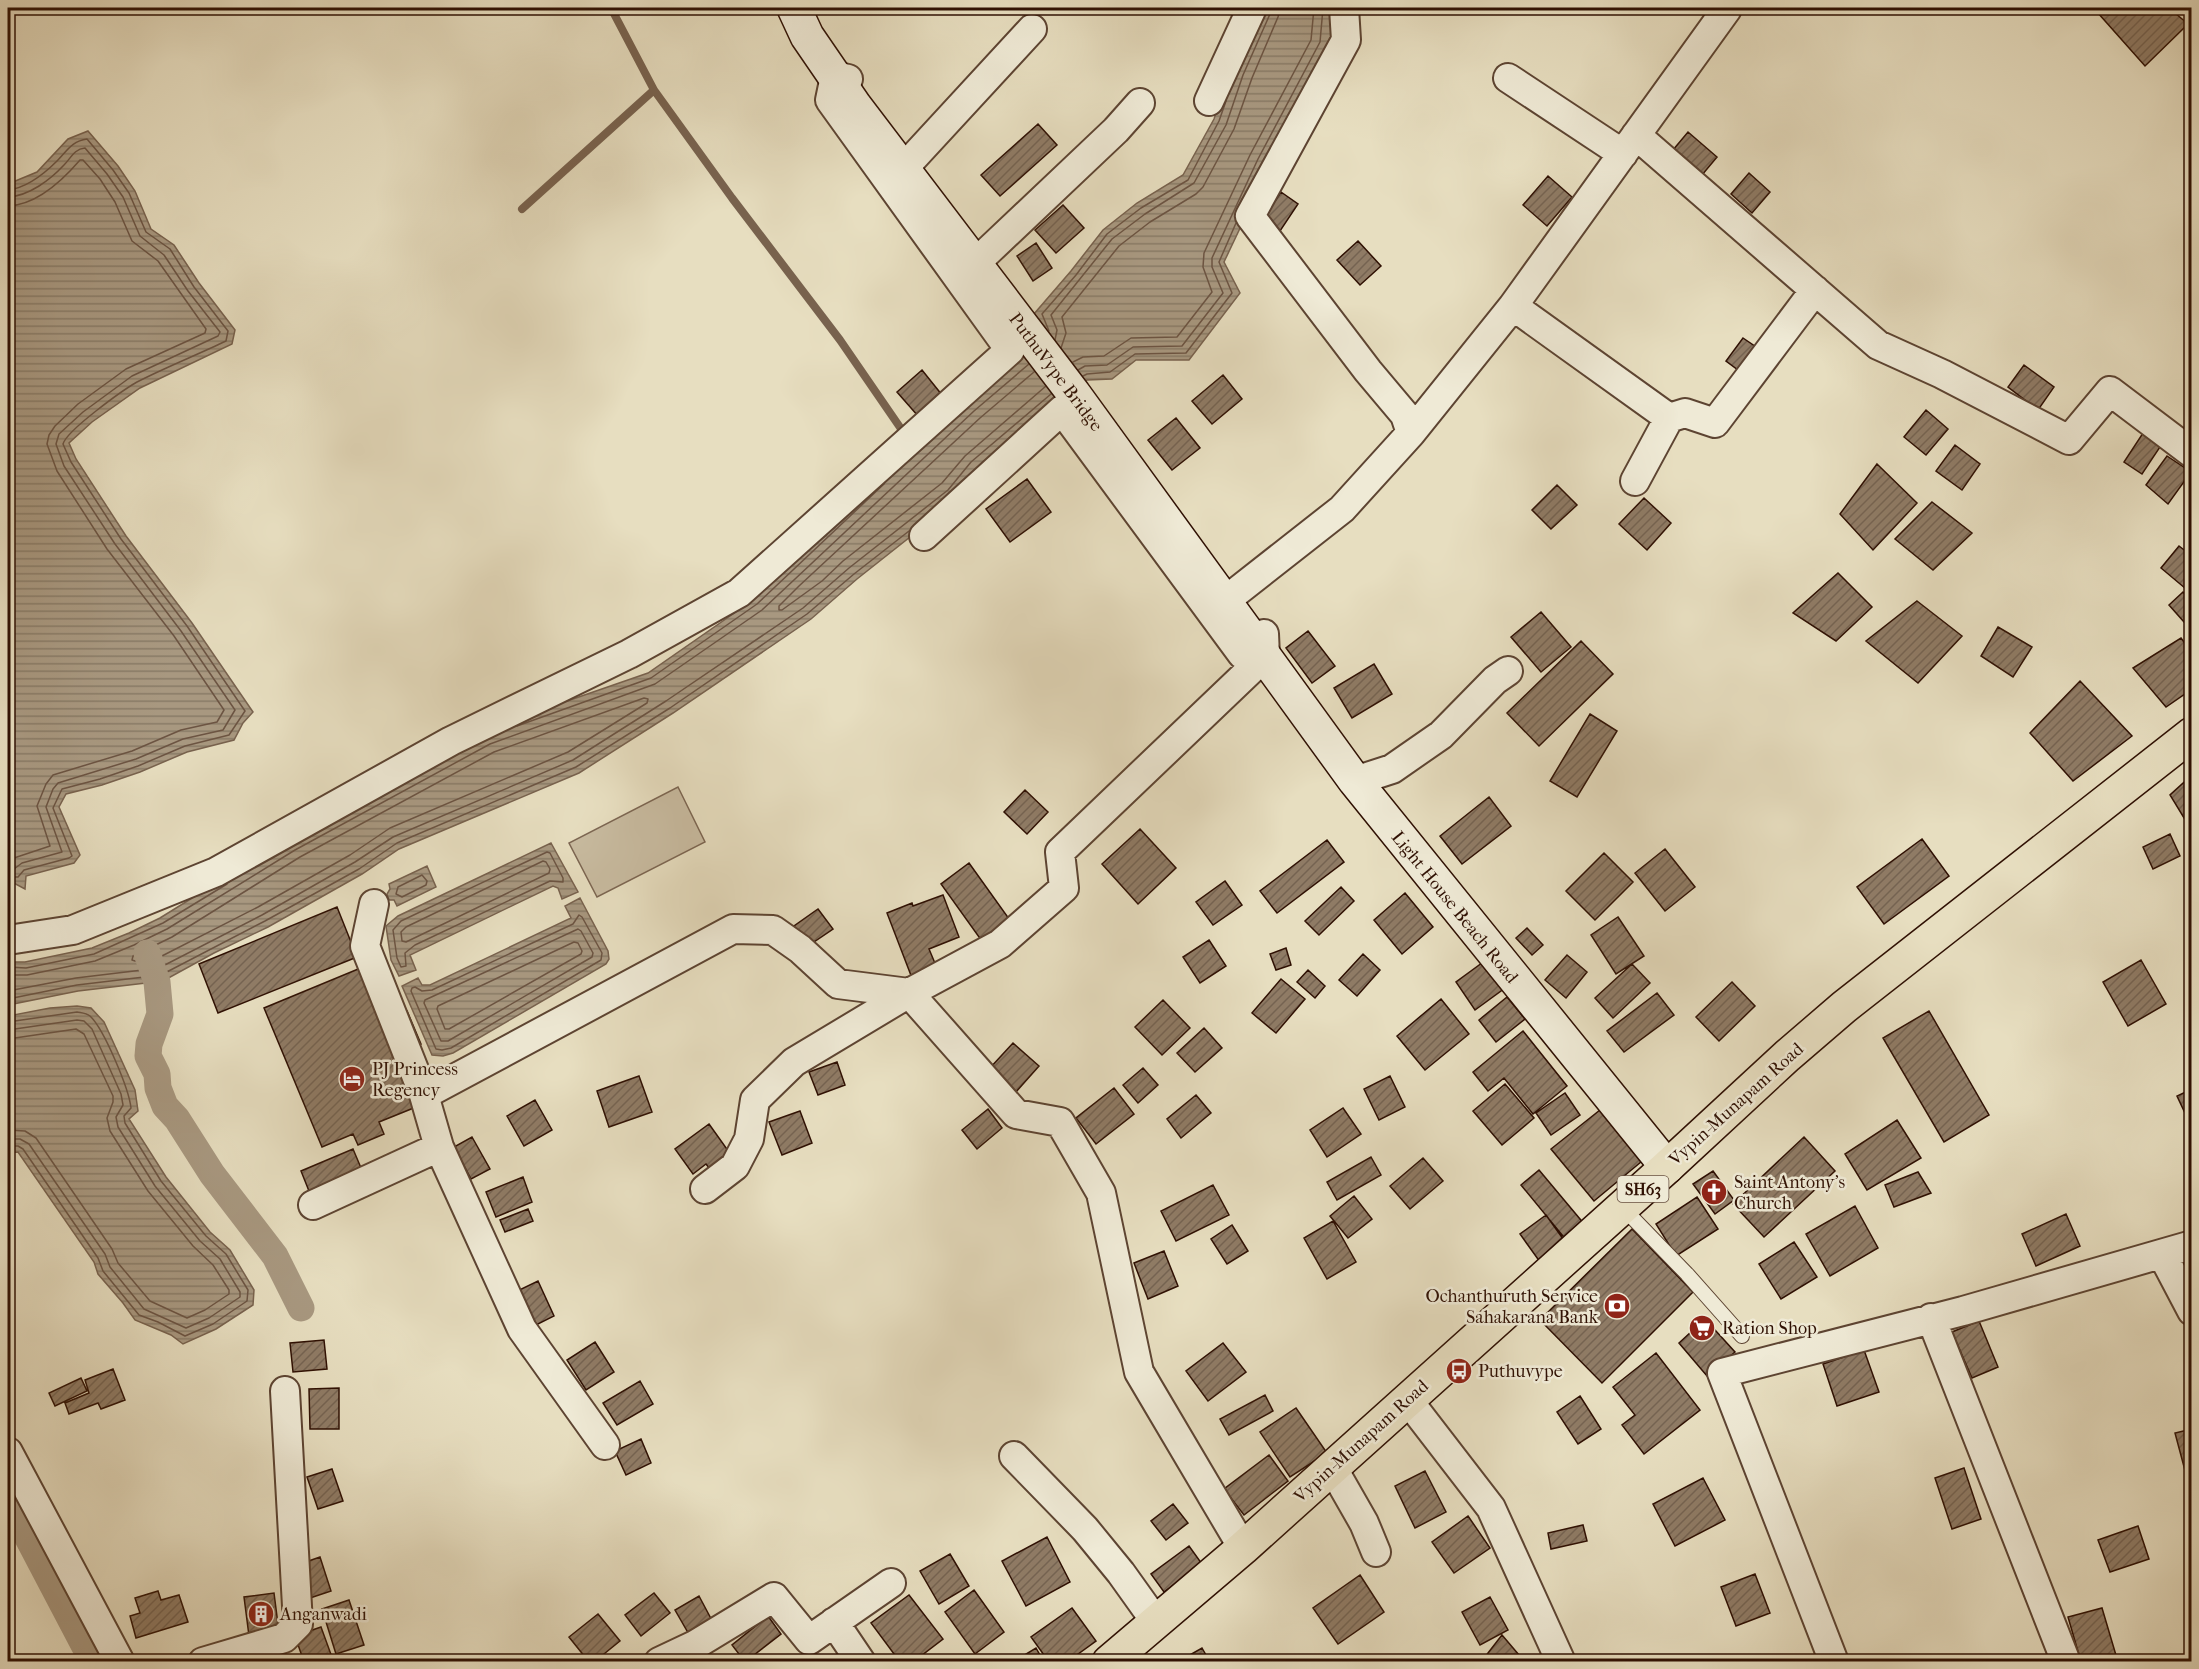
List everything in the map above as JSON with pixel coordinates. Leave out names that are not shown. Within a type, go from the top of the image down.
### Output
[{"type":"main road","points":[[794,8],[807,36],[835,76]]},
{"type":"main road","name":"PuthuVype Bridge","points":[[835,76],[855,106],[1074,394],[1259,648]]},
{"type":"main road","name":"Light House Beach Road","points":[[1259,648],[1354,781],[1667,1167]]},
{"type":"main road","name":"Vypin-Munapam Road","points":[[1109,1662],[1244,1548],[1844,1007],[2192,734]]},
{"type":"street","points":[[1209,101],[1252,8]]},
{"type":"street","points":[[1344,8],[1346,40],[1250,216],[1368,371],[1405,415],[1411,433]]},
{"type":"street","points":[[1235,593],[1342,509],[1411,433],[1513,306],[1726,8]]},
{"type":"street","points":[[913,158],[1032,29]]},
{"type":"street","points":[[8,940],[73,930],[216,872],[451,741],[629,654],[739,593],[1010,350],[830,100],[835,76],[856,81],[1030,315]]},
{"type":"street","points":[[1508,78],[1629,145],[1815,290],[1878,345],[2069,440],[2110,391],[2192,453]]},
{"type":"street","points":[[985,254],[1116,130],[1140,103]]},
{"type":"street","points":[[1635,481],[1669,418],[1685,413],[1715,423],[1815,290]]},
{"type":"street","points":[[1513,306],[1669,418]]},
{"type":"street","points":[[705,1190],[735,1166],[749,1139],[755,1100],[794,1062],[909,993],[1000,944],[1064,888],[1060,852],[1259,648],[1264,633],[1090,395]]},
{"type":"street","points":[[924,536],[1062,410],[1242,654],[1259,648]]},
{"type":"street","points":[[1354,781],[1392,769],[1441,735],[1495,680],[1508,671]]},
{"type":"street","points":[[374,904],[365,946],[424,1095],[439,1147],[522,1329],[605,1446]]},
{"type":"street","points":[[424,1095],[733,929],[773,930],[800,949],[838,984],[909,993],[1016,1114],[1060,1122],[1101,1193],[1139,1372],[1244,1548]]},
{"type":"street","points":[[314,1205],[439,1147]]},
{"type":"street","points":[[1834,1662],[1722,1373],[1963,1311],[2192,1245]]},
{"type":"street","points":[[2162,1254],[2192,1311]]},
{"type":"street","points":[[1931,1318],[2066,1662]]},
{"type":"street","points":[[203,1662],[284,1638],[298,1624],[285,1391]]},
{"type":"street","points":[[1407,1399],[1491,1508],[1561,1662]]},
{"type":"street","points":[[1014,1456],[1084,1529],[1121,1573],[1156,1622]]},
{"type":"street","points":[[9,1459],[120,1662]]},
{"type":"street","points":[[1332,1467],[1364,1522],[1376,1552]]},
{"type":"street","points":[[659,1662],[694,1645],[774,1597],[809,1640],[891,1583]]},
{"type":"street","points":[[834,1622],[861,1662]]},
{"type":"lane","points":[[1622,1207],[1687,1274],[1742,1336]]},
{"type":"shaded area","points":[[678,787],[705,842],[597,897],[569,843]]},
{"type":"water","points":[[1258,8],[1336,8],[1333,46],[1270,165],[1224,262],[1240,293],[1189,360],[1136,360],[1112,379],[1087,380],[1017,441],[958,499],[857,579],[811,619],[673,713],[579,773],[399,849],[362,874],[268,927],[163,981],[78,991],[8,1005],[8,962],[25,962],[92,948],[160,918],[289,838],[547,708],[648,673],[753,600],[783,570],[1043,334],[1034,314],[1103,230],[1137,203],[1183,175],[1214,119],[1231,70]]},
{"type":"water","points":[[88,131],[118,166],[135,191],[151,229],[174,245],[199,283],[235,330],[232,344],[140,388],[92,422],[69,443],[76,459],[126,536],[192,623],[253,712],[243,723],[234,740],[187,752],[140,772],[66,794],[59,807],[80,855],[74,863],[26,876],[25,889],[12,882],[8,883],[8,184],[37,172],[68,139]]},
{"type":"water","points":[[551,843],[578,892],[562,899],[558,888],[553,886],[410,955],[416,970],[399,976],[391,960],[386,926],[398,916]]},
{"type":"water","points":[[427,866],[436,887],[397,906],[394,900],[389,900],[387,894],[390,889],[389,884]]},
{"type":"water","points":[[580,898],[608,951],[609,959],[606,964],[453,1053],[443,1056],[432,1055],[402,986],[418,978],[422,985],[430,985],[571,918],[565,906]]},
{"type":"water","points":[[77,1006],[91,1008],[104,1022],[135,1090],[138,1111],[129,1119],[166,1177],[210,1232],[230,1250],[254,1290],[253,1305],[216,1329],[183,1344],[171,1335],[135,1320],[98,1274],[94,1262],[18,1152],[8,1153],[8,1016],[50,1008]]},
{"type":"building","points":[[2104,8],[2169,8],[2188,24],[2145,66],[2098,13]]},
{"type":"building","points":[[1038,124],[1057,145],[1000,196],[981,175]]},
{"type":"building","points":[[1688,132],[1717,157],[1702,175],[1673,150]]},
{"type":"building","points":[[1749,173],[1770,192],[1752,213],[1731,194]]},
{"type":"building","points":[[1548,176],[1572,197],[1547,226],[1523,205]]},
{"type":"building","points":[[1281,192],[1298,204],[1280,231],[1263,219]]},
{"type":"building","points":[[1063,205],[1084,228],[1056,253],[1035,230]]},
{"type":"building","points":[[1358,241],[1381,266],[1360,285],[1337,260]]},
{"type":"building","points":[[1036,243],[1052,268],[1033,281],[1017,256]]},
{"type":"building","points":[[1743,338],[1759,349],[1742,373],[1726,361]]},
{"type":"building","points":[[2024,365],[2054,387],[2038,410],[2008,387]]},
{"type":"building","points":[[922,370],[942,395],[918,416],[897,392]]},
{"type":"building","points":[[1223,375],[1242,399],[1212,424],[1192,401]]},
{"type":"building","points":[[1926,410],[1948,429],[1926,455],[1904,437]]},
{"type":"building","points":[[1176,418],[1200,448],[1172,470],[1148,440]]},
{"type":"building","points":[[2143,433],[2160,447],[2142,474],[2124,462]]},
{"type":"building","points":[[1955,445],[1980,464],[1962,490],[1936,471]]},
{"type":"building","points":[[2167,456],[2191,472],[2168,504],[2146,485]]},
{"type":"building","points":[[1877,464],[1917,503],[1873,550],[1840,514]]},
{"type":"building","points":[[1027,479],[1051,512],[1010,542],[986,509]]},
{"type":"building","points":[[1557,485],[1577,505],[1551,529],[1532,510]]},
{"type":"building","points":[[1644,498],[1671,523],[1647,550],[1619,524]]},
{"type":"building","points":[[1932,502],[1972,533],[1933,570],[1895,539]]},
{"type":"building","points":[[2179,546],[2192,556],[2192,594],[2161,568]]},
{"type":"building","points":[[1838,573],[1872,607],[1836,641],[1793,613]]},
{"type":"building","points":[[2183,592],[2192,601],[2192,631],[2169,605]]},
{"type":"building","points":[[1917,601],[1962,636],[1918,683],[1866,641]]},
{"type":"building","points":[[1541,612],[1571,647],[1541,672],[1511,637]]},
{"type":"building","points":[[1998,627],[2032,647],[2013,677],[1981,656]]},
{"type":"building","points":[[1308,631],[1335,666],[1312,683],[1286,648]]},
{"type":"building","points":[[2181,638],[2192,653],[2192,689],[2166,707],[2133,668]]},
{"type":"building","points":[[1581,641],[1613,674],[1539,746],[1507,713]]},
{"type":"building","points":[[1374,664],[1392,694],[1352,718],[1334,688]]},
{"type":"building","points":[[2080,681],[2132,736],[2073,781],[2030,733]]},
{"type":"building","points":[[1590,714],[1617,731],[1577,797],[1550,781]]},
{"type":"building","points":[[2192,775],[2192,831],[2170,795]]},
{"type":"building","points":[[1025,790],[1048,812],[1027,834],[1004,812]]},
{"type":"building","points":[[1489,797],[1511,826],[1462,864],[1440,836]]},
{"type":"building","points":[[1140,829],[1176,868],[1138,904],[1102,864]]},
{"type":"building","points":[[2170,834],[2180,856],[2153,869],[2143,847]]},
{"type":"building","points":[[1922,839],[1949,876],[1884,924],[1857,887]]},
{"type":"building","points":[[1327,840],[1344,862],[1277,913],[1260,891]]},
{"type":"building","points":[[1665,849],[1695,887],[1665,911],[1635,873]]},
{"type":"building","points":[[1604,853],[1633,882],[1595,920],[1566,891]]},
{"type":"building","points":[[969,863],[1012,923],[984,944],[941,884]]},
{"type":"building","points":[[1225,881],[1242,905],[1213,925],[1196,902]]},
{"type":"building","points":[[1341,887],[1354,901],[1319,935],[1305,921]]},
{"type":"building","points":[[1405,893],[1433,927],[1402,954],[1374,920]]},
{"type":"building","points":[[943,895],[959,937],[929,949],[937,968],[912,978],[887,913],[912,903],[913,906]]},
{"type":"building","points":[[337,907],[357,957],[218,1013],[199,964]]},
{"type":"building","points":[[818,909],[833,929],[808,946],[794,926]]},
{"type":"building","points":[[1618,917],[1644,956],[1616,974],[1591,935]]},
{"type":"building","points":[[1527,928],[1543,945],[1532,955],[1516,938]]},
{"type":"building","points":[[1209,940],[1226,966],[1200,983],[1183,957]]},
{"type":"building","points":[[1286,948],[1291,965],[1276,970],[1270,954]]},
{"type":"building","points":[[1363,954],[1380,970],[1357,996],[1339,980]]},
{"type":"building","points":[[1567,955],[1587,972],[1566,998],[1545,980]]},
{"type":"building","points":[[1486,960],[1505,988],[1475,1010],[1456,982]]},
{"type":"building","points":[[2141,960],[2166,1004],[2128,1026],[2103,982]]},
{"type":"building","points":[[1632,964],[1650,983],[1613,1018],[1595,998]]},
{"type":"building","name":"PJ Princess Regency","points":[[363,967],[385,1021],[407,1011],[421,1044],[399,1053],[421,1105],[379,1122],[384,1134],[358,1145],[353,1134],[322,1147],[264,1008]]},
{"type":"building","points":[[1308,970],[1325,986],[1315,998],[1297,982]]},
{"type":"building","points":[[1281,979],[1305,999],[1276,1033],[1252,1013]]},
{"type":"building","points":[[1732,982],[1755,1006],[1719,1041],[1696,1017]]},
{"type":"building","points":[[1657,993],[1674,1015],[1624,1052],[1607,1031]]},
{"type":"building","points":[[1507,997],[1525,1019],[1496,1042],[1479,1020]]},
{"type":"building","points":[[1441,999],[1469,1034],[1425,1070],[1397,1036]]},
{"type":"building","points":[[1163,1000],[1190,1028],[1162,1055],[1135,1027]]},
{"type":"building","points":[[1929,1011],[1989,1115],[1944,1142],[1883,1038]]},
{"type":"building","points":[[1204,1028],[1222,1048],[1195,1072],[1177,1053]]},
{"type":"building","points":[[1523,1031],[1567,1086],[1533,1114],[1504,1078],[1488,1091],[1473,1072]]},
{"type":"building","points":[[1013,1043],[1039,1066],[1016,1092],[990,1068]]},
{"type":"building","points":[[837,1062],[845,1085],[818,1095],[809,1072]]},
{"type":"building","points":[[1143,1068],[1158,1085],[1138,1103],[1123,1085]]},
{"type":"building","points":[[639,1076],[652,1112],[609,1127],[597,1091]]},
{"type":"building","points":[[1390,1076],[1405,1107],[1379,1120],[1364,1089]]},
{"type":"building","points":[[1505,1084],[1534,1118],[1502,1145],[1473,1111]]},
{"type":"building","points":[[1114,1088],[1134,1114],[1096,1144],[1076,1118]]},
{"type":"building","points":[[2192,1089],[2192,1128],[2177,1096]]},
{"type":"building","points":[[1565,1093],[1580,1115],[1551,1135],[1536,1113]]},
{"type":"building","points":[[1196,1095],[1211,1113],[1181,1138],[1167,1119]]},
{"type":"building","points":[[535,1100],[552,1130],[524,1146],[507,1116]]},
{"type":"building","points":[[1605,1106],[1647,1157],[1594,1201],[1551,1149]]},
{"type":"building","points":[[1343,1108],[1361,1134],[1327,1157],[1310,1130]]},
{"type":"building","points":[[988,1109],[1002,1128],[977,1149],[962,1130]]},
{"type":"building","points":[[800,1111],[812,1143],[782,1155],[769,1122]]},
{"type":"building","points":[[1897,1120],[1921,1158],[1867,1190],[1845,1154]]},
{"type":"building","points":[[709,1124],[734,1159],[714,1174],[706,1164],[693,1174],[675,1149]]},
{"type":"building","points":[[472,1137],[490,1169],[471,1179],[454,1147]]},
{"type":"building","points":[[1804,1137],[1835,1171],[1764,1237],[1733,1204]]},
{"type":"building","points":[[353,1149],[364,1175],[311,1196],[301,1171]]},
{"type":"building","points":[[1371,1157],[1381,1175],[1337,1200],[1327,1182]]},
{"type":"building","points":[[1423,1158],[1443,1181],[1410,1209],[1390,1186]]},
{"type":"building","points":[[1539,1170],[1585,1225],[1567,1241],[1521,1185]]},
{"type":"building","name":"Saint Antony's Church","points":[[1713,1171],[1734,1200],[1715,1214],[1693,1184]]},
{"type":"building","points":[[1918,1172],[1931,1193],[1894,1207],[1885,1185]]},
{"type":"building","points":[[523,1177],[532,1202],[496,1217],[486,1192]]},
{"type":"building","points":[[1213,1185],[1229,1215],[1176,1241],[1161,1211]]},
{"type":"building","points":[[1354,1196],[1372,1219],[1348,1238],[1330,1216]]},
{"type":"building","points":[[1697,1197],[1718,1229],[1676,1256],[1656,1224]]},
{"type":"building","points":[[1855,1206],[1878,1248],[1830,1276],[1806,1234]]},
{"type":"building","points":[[528,1209],[533,1221],[505,1232],[500,1220]]},
{"type":"building","points":[[2066,1214],[2080,1246],[2036,1266],[2022,1234]]},
{"type":"building","points":[[1546,1215],[1566,1243],[1540,1262],[1520,1234]]},
{"type":"building","points":[[1333,1221],[1356,1262],[1327,1279],[1304,1238]]},
{"type":"building","points":[[1232,1225],[1248,1251],[1227,1264],[1211,1239]]},
{"type":"building","name":"Ochanthuruth Service Sahakarana Bank","points":[[1632,1229],[1693,1292],[1602,1383],[1540,1320]]},
{"type":"building","points":[[1794,1242],[1817,1277],[1781,1299],[1759,1264]]},
{"type":"building","points":[[1164,1251],[1178,1286],[1148,1299],[1134,1263]]},
{"type":"building","points":[[538,1281],[554,1316],[530,1328],[513,1293]]},
{"type":"building","points":[[1705,1319],[1735,1352],[1707,1376],[1679,1343]]},
{"type":"building","points":[[1979,1321],[1998,1367],[1972,1378],[1952,1332]]},
{"type":"building","points":[[324,1340],[327,1369],[293,1372],[290,1343]]},
{"type":"building","points":[[595,1342],[614,1372],[586,1390],[567,1360]]},
{"type":"building","points":[[1223,1343],[1246,1372],[1208,1401],[1186,1371]]},
{"type":"building","points":[[1864,1350],[1879,1392],[1837,1406],[1823,1364]]},
{"type":"building","points":[[1656,1353],[1700,1410],[1644,1454],[1622,1425],[1635,1415],[1613,1387]]},
{"type":"building","points":[[113,1369],[125,1400],[101,1409],[98,1403],[69,1414],[65,1403],[89,1393],[85,1380]]},
{"type":"building","points":[[81,1378],[87,1391],[55,1406],[49,1393]]},
{"type":"building","points":[[640,1381],[653,1404],[617,1425],[603,1403]]},
{"type":"building","points":[[339,1388],[339,1429],[310,1429],[309,1389]]},
{"type":"building","points":[[1265,1395],[1273,1411],[1229,1435],[1220,1419]]},
{"type":"building","points":[[1580,1396],[1601,1429],[1578,1444],[1557,1412]]},
{"type":"building","points":[[1296,1408],[1327,1453],[1290,1477],[1260,1432]]},
{"type":"building","points":[[2192,1429],[2192,1493],[2191,1493],[2175,1433]]},
{"type":"building","points":[[641,1439],[651,1463],[626,1475],[615,1451]]},
{"type":"building","points":[[1269,1455],[1288,1481],[1244,1515],[1224,1489]]},
{"type":"building","points":[[1964,1468],[1981,1519],[1952,1529],[1935,1478]]},
{"type":"building","points":[[332,1469],[343,1501],[318,1509],[307,1477]]},
{"type":"building","points":[[1425,1471],[1446,1512],[1415,1528],[1395,1486]]},
{"type":"building","points":[[1703,1478],[1725,1520],[1675,1546],[1653,1504]]},
{"type":"building","points":[[1173,1504],[1188,1523],[1166,1540],[1151,1521]]},
{"type":"building","points":[[1468,1516],[1490,1548],[1454,1573],[1432,1542]]},
{"type":"building","points":[[1583,1525],[1587,1541],[1551,1549],[1548,1533]]},
{"type":"building","points":[[2138,1526],[2149,1559],[2110,1572],[2098,1540]]},
{"type":"building","points":[[1047,1537],[1070,1582],[1026,1606],[1002,1561]]},
{"type":"building","points":[[1189,1546],[1202,1564],[1164,1592],[1151,1574]]},
{"type":"building","points":[[950,1554],[969,1586],[939,1604],[920,1571]]},
{"type":"building","points":[[320,1557],[331,1591],[310,1598],[300,1564]]},
{"type":"building","points":[[1755,1574],[1770,1613],[1736,1626],[1721,1587]]},
{"type":"building","points":[[1360,1575],[1384,1612],[1338,1644],[1313,1608]]},
{"type":"building","points":[[974,1590],[1004,1632],[975,1654],[945,1612]]},
{"type":"building","points":[[158,1591],[161,1600],[179,1595],[188,1622],[136,1638],[130,1616],[140,1613],[135,1598]]},
{"type":"building","name":"Anganwadi","points":[[274,1593],[279,1632],[249,1636],[244,1597]]},
{"type":"building","points":[[654,1593],[670,1613],[641,1636],[625,1615]]},
{"type":"building","points":[[909,1595],[943,1639],[913,1662],[900,1662],[871,1623]]},
{"type":"building","points":[[699,1596],[717,1630],[694,1643],[675,1610]]},
{"type":"building","points":[[1490,1597],[1508,1630],[1480,1645],[1462,1612]]},
{"type":"building","points":[[349,1600],[364,1645],[336,1654],[322,1609]]},
{"type":"building","points":[[1072,1608],[1096,1641],[1067,1662],[1049,1662],[1031,1637]]},
{"type":"building","points":[[2102,1608],[2118,1662],[2081,1662],[2068,1617]]},
{"type":"building","points":[[598,1614],[620,1641],[594,1662],[589,1662],[569,1637]]},
{"type":"building","points":[[768,1616],[781,1634],[745,1662],[732,1645]]},
{"type":"building","points":[[321,1627],[333,1660],[304,1662],[295,1636]]},
{"type":"building","points":[[1502,1635],[1525,1662],[1481,1662]]},
{"type":"building","points":[[1036,1648],[1044,1662],[1013,1662]]},
{"type":"building","points":[[1202,1648],[1210,1662],[1181,1662],[1181,1660]]},
{"type":"waterway","points":[[611,8],[654,90]]},
{"type":"waterway","points":[[522,209],[654,90],[732,198],[840,340],[906,436]]},
{"type":"waterway","points":[[147,953],[157,982],[160,1014],[149,1044],[148,1056],[157,1074],[158,1088],[165,1106],[177,1119],[212,1174],[275,1256],[301,1308]]},
{"type":"waterway","points":[[8,1500],[93,1662]]},
{"type":"place","name":"PJ Princess Regency","points":[[352,1079]]},
{"type":"place","name":"Saint Antony's Church","points":[[1714,1192]]},
{"type":"place","name":"Ochanthuruth Service Sahakarana Bank","points":[[1617,1306]]},
{"type":"place","name":"Ration Shop","points":[[1702,1328]]},
{"type":"place","name":"Puthuvype","points":[[1459,1371]]},
{"type":"place","name":"Anganwadi","points":[[261,1614]]}]
